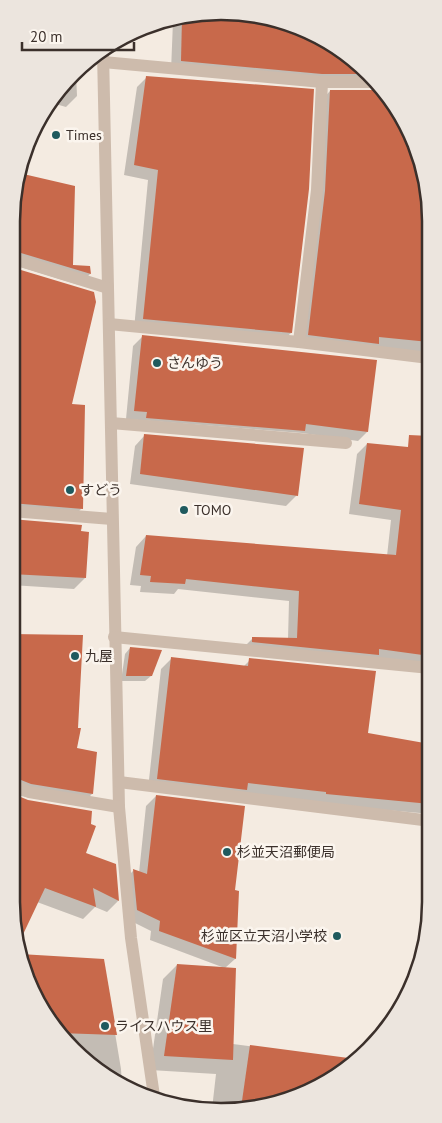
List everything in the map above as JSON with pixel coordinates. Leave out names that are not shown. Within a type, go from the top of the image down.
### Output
[{"type":"street","points":[[105,57],[322,82],[366,82]]},
{"type":"street","points":[[103,59],[119,807],[131,938],[153,1091]]},
{"type":"street","points":[[299,342],[317,190],[322,82]]},
{"type":"street","points":[[20,261],[108,288]]},
{"type":"street","points":[[109,324],[299,342],[422,357]]},
{"type":"street","points":[[111,423],[346,443]]},
{"type":"street","points":[[20,512],[112,519]]},
{"type":"street","points":[[114,637],[422,667]]},
{"type":"street","points":[[119,782],[422,820]]},
{"type":"street","points":[[20,788],[29,792],[119,807]]},
{"type":"building","points":[[208,20],[234,20],[273,27],[298,35],[333,54],[358,74],[322,74],[181,61],[182,24]]},
{"type":"building","points":[[146,76],[314,89],[309,189],[292,333],[143,319],[158,170],[134,165]]},
{"type":"building","points":[[330,90],[373,90],[388,109],[407,144],[415,169],[422,208],[422,341],[379,337],[379,344],[308,335],[325,191]]},
{"type":"building","points":[[26,175],[75,186],[73,265],[90,266],[91,274],[20,253],[20,208]]},
{"type":"building","points":[[20,270],[94,292],[96,302],[72,404],[85,405],[83,509],[20,504]]},
{"type":"building","points":[[142,335],[377,360],[368,432],[306,424],[305,431],[146,418],[147,412],[134,411]]},
{"type":"building","points":[[144,434],[304,448],[298,496],[140,474]]},
{"type":"building","points":[[409,435],[422,436],[422,655],[379,649],[379,655],[252,642],[252,637],[297,638],[299,591],[186,579],[185,584],[150,582],[151,576],[140,575],[146,535],[396,555],[401,510],[359,504],[367,443],[408,447]]},
{"type":"building","points":[[20,520],[82,525],[81,531],[89,532],[86,578],[20,574]]},
{"type":"building","points":[[20,634],[83,635],[78,728],[81,728],[77,748],[97,752],[93,794],[31,784],[20,780]]},
{"type":"building","points":[[130,647],[162,650],[152,676],[126,676]]},
{"type":"building","points":[[171,657],[248,666],[249,658],[376,671],[368,733],[422,743],[422,803],[326,794],[326,792],[248,783],[247,790],[157,779]]},
{"type":"building","points":[[156,795],[245,806],[235,890],[239,891],[236,959],[159,931],[160,921],[137,910],[133,869],[147,874]]},
{"type":"building","points":[[20,797],[28,800],[92,811],[91,824],[96,826],[86,853],[116,864],[119,901],[93,888],[96,907],[45,888],[23,934],[20,915]]},
{"type":"building","points":[[27,954],[104,959],[117,1035],[69,1033],[54,1014],[41,991]]},
{"type":"building","points":[[177,964],[236,968],[233,1060],[164,1056]]},
{"type":"building","points":[[250,1045],[347,1058],[322,1076],[298,1088],[273,1096],[242,1102]]},
{"type":"place","name":"Times","points":[[56,135]]},
{"type":"place","name":"さんゆう","points":[[157,363]]},
{"type":"place","name":"すどう","points":[[70,490]]},
{"type":"place","name":"TOMO","points":[[184,510]]},
{"type":"place","name":"九屋","points":[[75,656]]},
{"type":"place","name":"杉並天沼郵便局","points":[[227,852]]},
{"type":"place","name":"杉並区立天沼小学校","points":[[337,936]]},
{"type":"place","name":"ライスハウス里","points":[[105,1026]]}]
